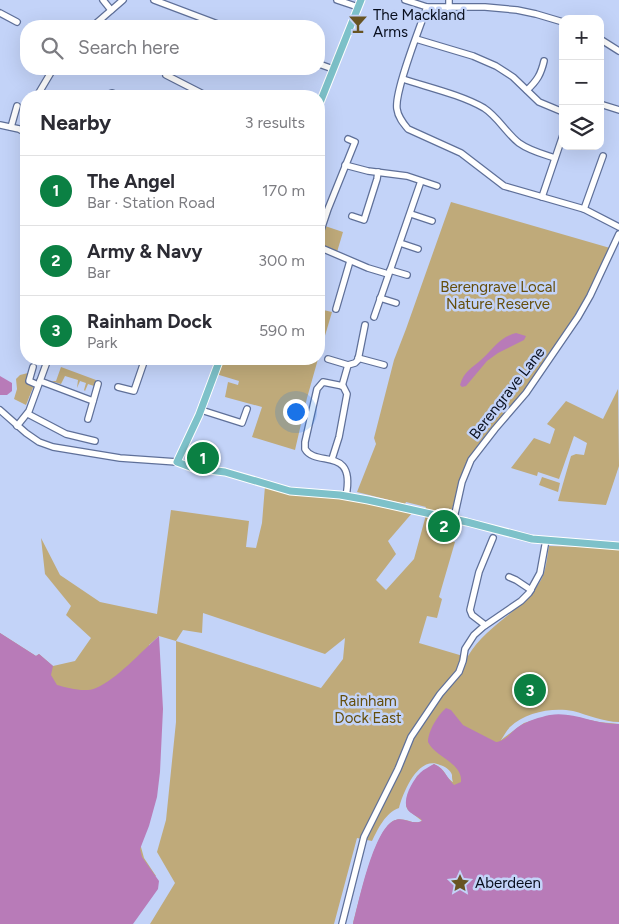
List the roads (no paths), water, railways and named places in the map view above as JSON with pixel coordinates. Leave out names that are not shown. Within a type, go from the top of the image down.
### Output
[{"type":"main road","points":[[325,90],[359,4]]},
{"type":"main road","points":[[218,365],[201,410],[177,462],[193,468],[227,472],[287,490],[346,496],[454,518],[532,539],[619,546]]},
{"type":"street","points":[[103,0],[111,10]]},
{"type":"street","points":[[102,20],[123,0]]},
{"type":"street","points":[[154,0],[207,20]]},
{"type":"street","points":[[337,0],[359,4]]},
{"type":"street","points":[[405,0],[426,7],[491,8],[527,12],[559,21]]},
{"type":"street","points":[[449,0],[449,8]]},
{"type":"street","points":[[491,8],[492,0]]},
{"type":"street","points":[[426,7],[397,99],[399,116],[408,129],[461,153],[504,186],[584,209],[619,227]]},
{"type":"street","points":[[0,13],[17,22]]},
{"type":"street","points":[[416,39],[473,56],[496,66],[513,77],[539,102],[559,110]]},
{"type":"street","points":[[604,43],[619,51]]},
{"type":"street","points":[[527,90],[537,81],[545,61]]},
{"type":"street","points":[[325,66],[333,69]]},
{"type":"street","points":[[41,90],[49,75]]},
{"type":"street","points":[[166,75],[195,90]]},
{"type":"street","points":[[403,79],[467,100],[484,108],[499,120],[519,142],[528,148],[555,158]]},
{"type":"street","points":[[603,105],[619,110]]},
{"type":"street","points":[[11,127],[17,106]]},
{"type":"street","points":[[0,125],[20,129]]},
{"type":"street","points":[[325,220],[355,142],[348,139]]},
{"type":"street","points":[[542,196],[559,146]]},
{"type":"street","points":[[584,209],[603,156]]},
{"type":"street","points":[[345,165],[407,176],[437,186]]},
{"type":"street","points":[[352,216],[364,220],[378,172]]},
{"type":"street","points":[[374,317],[421,181]]},
{"type":"street","points":[[410,214],[430,218]]},
{"type":"street","name":"Berengrave Lane","points":[[454,518],[463,480],[472,460],[495,429],[526,393],[578,318],[619,234]]},
{"type":"street","points":[[400,243],[418,249]]},
{"type":"street","points":[[325,250],[350,261],[407,275]]},
{"type":"street","points":[[336,309],[350,261]]},
{"type":"street","points":[[380,298],[396,302]]},
{"type":"street","points":[[328,359],[348,365],[355,363],[358,358],[365,325]]},
{"type":"street","points":[[358,358],[384,365]]},
{"type":"street","points":[[17,426],[28,414],[46,365]]},
{"type":"street","points":[[118,386],[134,391],[143,365]]},
{"type":"street","points":[[342,386],[348,365]]},
{"type":"street","points":[[33,368],[29,381],[93,401]]},
{"type":"street","points":[[332,459],[339,437],[347,394],[346,389],[342,386],[323,382],[317,389],[304,444],[306,451],[310,455],[332,459],[341,465],[348,481],[346,496]]},
{"type":"street","points":[[88,420],[98,384]]},
{"type":"street","points":[[201,410],[242,423],[247,409]]},
{"type":"street","points":[[0,410],[17,426],[39,442],[57,448],[138,460],[177,462]]},
{"type":"street","points":[[28,414],[63,432],[95,441]]},
{"type":"street","points":[[82,438],[84,430]]},
{"type":"street","points":[[485,625],[471,614],[470,610],[479,572],[493,538]]},
{"type":"street","points":[[342,924],[364,838],[411,738],[440,694],[459,672],[468,644],[476,633],[522,601],[531,590],[540,573],[546,540]]},
{"type":"street","points":[[509,578],[516,580],[531,590]]},
{"type":"place","name":"The Mackland Arms","points":[[358,24]]},
{"type":"place","name":"The Angel","points":[[203,458]]},
{"type":"place","name":"Army & Navy","points":[[444,526]]},
{"type":"place","name":"Rainham Dock","points":[[530,690]]},
{"type":"place","name":"Aberdeen","points":[[460,883]]},
{"type":"park label","name":"Berengrave Local Nature Reserve","points":[[498,296]]},
{"type":"park label","name":"Rainham Dock East","points":[[368,710]]}]
